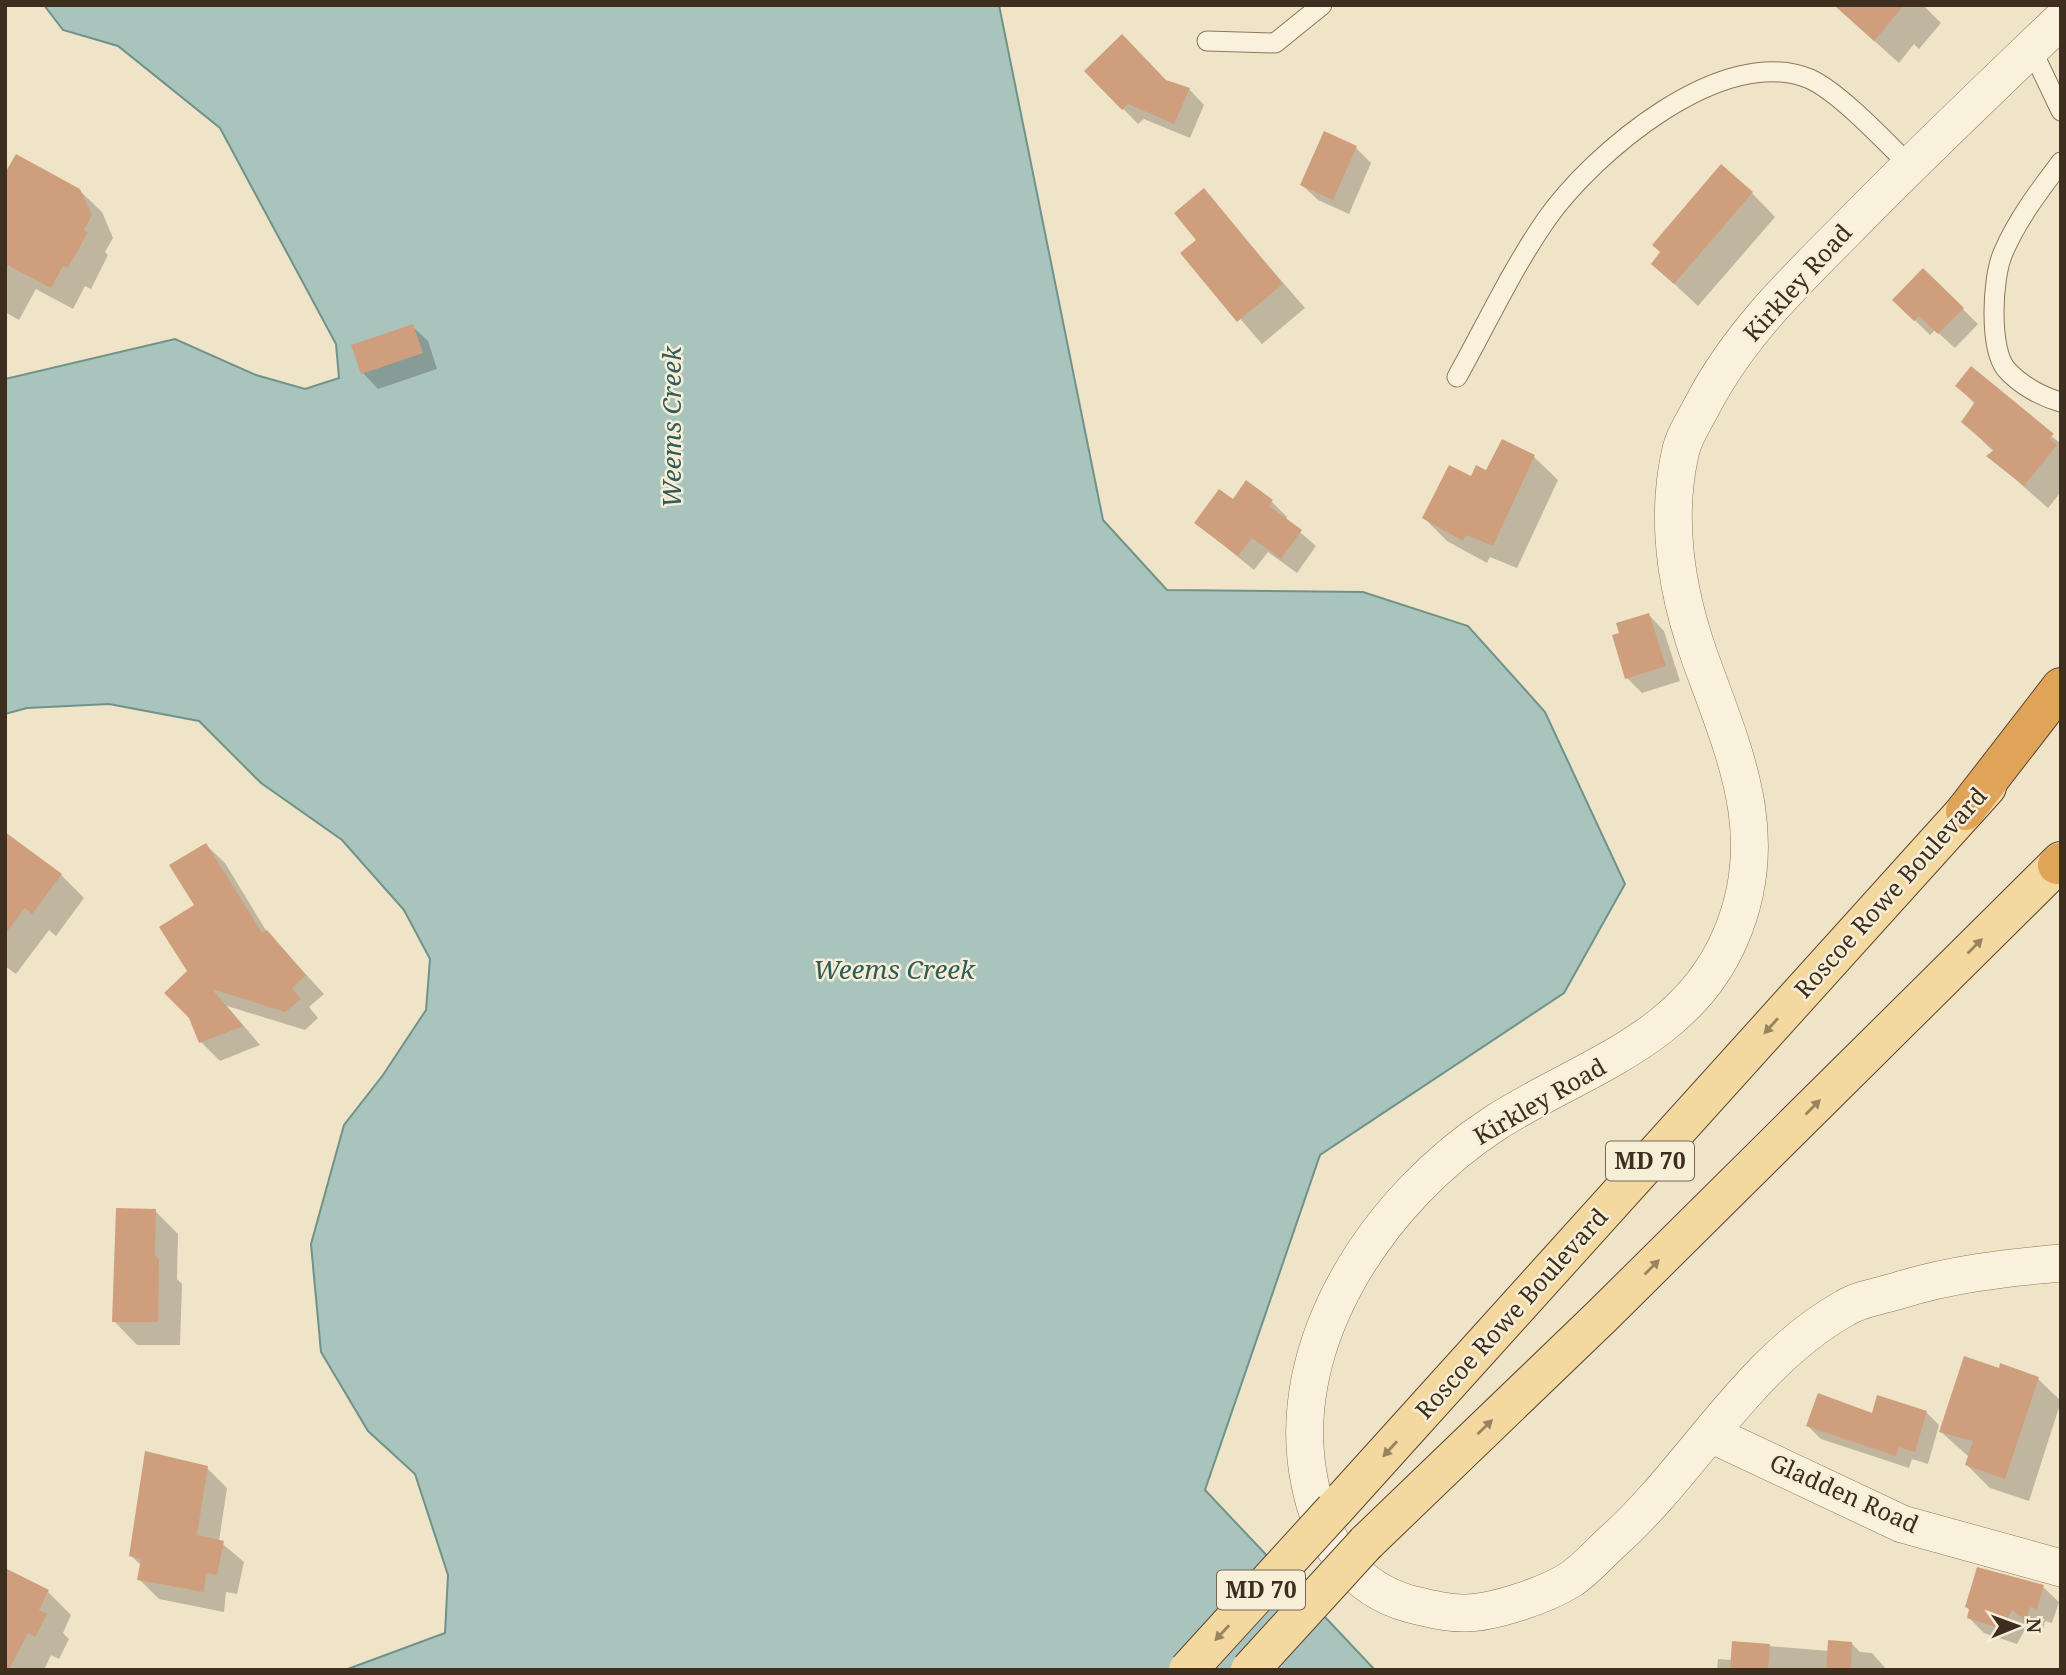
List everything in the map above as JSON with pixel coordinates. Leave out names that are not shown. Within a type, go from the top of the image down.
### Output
[{"type":"highway","points":[[1965,811],[2061,687]]},
{"type":"main road","name":"Roscoe Rowe Boulevard","points":[[1188,1670],[1965,811],[2061,709]]},
{"type":"main road","name":"MD 70","points":[[1250,1670],[1366,1544],[1603,1315],[2060,862]]},
{"type":"street","points":[[2046,5],[2061,19]]},
{"type":"street","name":"Kirkley Road","points":[[2061,19],[1909,165],[1766,312],[1716,379],[1680,448],[1674,503],[1675,563],[1687,622],[1744,784],[1749,826],[1750,875],[1731,937],[1715,967],[1693,996],[1660,1028],[1621,1055],[1501,1119],[1458,1150],[1413,1192],[1371,1242],[1342,1290],[1321,1343],[1306,1396],[1302,1449],[1314,1504],[1333,1549],[1366,1585],[1406,1603],[1464,1614],[1520,1601],[1570,1580],[1639,1518],[1760,1375],[1805,1335],[1850,1305],[1954,1274],[2061,1264]]},
{"type":"street","name":"Gladden Road","points":[[1710,1434],[1902,1524],[2061,1569]]},
{"type":"lane","points":[[1207,41],[1275,43],[1322,5]]},
{"type":"lane","points":[[2031,48],[2061,111]]},
{"type":"lane","points":[[1457,377],[1548,218],[1600,158],[1680,101],[1709,84],[1762,71],[1809,79],[1834,93],[1909,165]]},
{"type":"lane","points":[[2061,162],[2031,201],[2002,255],[1992,315],[2005,368],[2042,397],[2061,402]]},
{"type":"water","name":"Weems Creek","points":[[44,5],[999,5],[1103,520],[1167,590],[1363,592],[1468,626],[1545,712],[1625,884],[1564,993],[1320,1155],[1205,1490],[1375,1670],[345,1670],[445,1633],[448,1575],[415,1474],[368,1431],[321,1352],[311,1244],[344,1125],[383,1075],[426,1010],[430,959],[404,910],[342,840],[261,783],[199,721],[109,704],[27,708],[5,714],[5,379],[175,339],[256,375],[305,389],[339,378],[336,344],[220,128],[118,46],[63,30]]},
{"type":"building","points":[[1834,5],[1904,5],[1874,41]]},
{"type":"building","points":[[1122,34],[1166,80],[1190,88],[1174,124],[1128,104],[1122,110],[1084,71]]},
{"type":"building","points":[[1324,131],[1357,146],[1333,200],[1300,185]]},
{"type":"building","points":[[16,154],[80,189],[92,215],[84,230],[88,232],[68,268],[63,266],[51,288],[5,264],[5,173]]},
{"type":"building","points":[[1721,164],[1753,192],[1674,284],[1651,264],[1660,252],[1652,245]]},
{"type":"building","points":[[1204,188],[1283,284],[1237,322],[1180,253],[1196,240],[1174,213]]},
{"type":"building","points":[[1923,268],[1964,308],[1938,334],[1919,316],[1914,321],[1892,300]]},
{"type":"building","points":[[413,324],[423,353],[361,374],[351,345]]},
{"type":"building","points":[[1971,366],[2054,434],[2049,438],[2057,445],[2024,486],[1986,456],[1994,450],[1961,422],[1975,402],[1955,386]]},
{"type":"building","points":[[1502,439],[1535,455],[1493,546],[1466,535],[1463,541],[1422,518],[1449,465],[1471,476],[1476,465],[1486,470]]},
{"type":"building","points":[[1246,480],[1273,500],[1269,506],[1302,530],[1281,559],[1252,538],[1238,556],[1194,523],[1219,489],[1233,499]]},
{"type":"building","points":[[1649,613],[1666,666],[1625,679],[1612,635],[1619,633],[1616,623]]},
{"type":"building","points":[[5,832],[62,874],[32,914],[25,908],[5,934]]},
{"type":"building","points":[[206,843],[262,933],[267,930],[306,975],[292,988],[301,999],[285,1012],[212,989],[243,1026],[199,1043],[189,1018],[164,993],[187,971],[159,927],[194,905],[169,865]]},
{"type":"building","points":[[116,1208],[156,1209],[155,1255],[159,1259],[158,1322],[112,1322]]},
{"type":"building","points":[[1964,1356],[1999,1368],[2000,1363],[2039,1377],[2005,1479],[1965,1465],[1973,1441],[1939,1432]]},
{"type":"building","points":[[1818,1393],[1872,1413],[1877,1395],[1927,1411],[1915,1452],[1899,1447],[1896,1456],[1806,1426]]},
{"type":"building","points":[[145,1451],[208,1466],[197,1535],[224,1541],[217,1575],[206,1573],[204,1592],[137,1580],[141,1559],[129,1556]]},
{"type":"building","points":[[1977,1567],[2044,1585],[2037,1609],[2030,1607],[2026,1621],[2012,1610],[2002,1629],[1967,1618],[1969,1609],[1965,1607]]},
{"type":"building","points":[[5,1568],[49,1590],[39,1610],[47,1614],[35,1637],[28,1633],[9,1670],[5,1670]]},
{"type":"building","points":[[1828,1640],[1852,1642],[1851,1670],[1826,1670]]},
{"type":"building","points":[[1732,1641],[1770,1644],[1768,1670],[1730,1670]]}]
